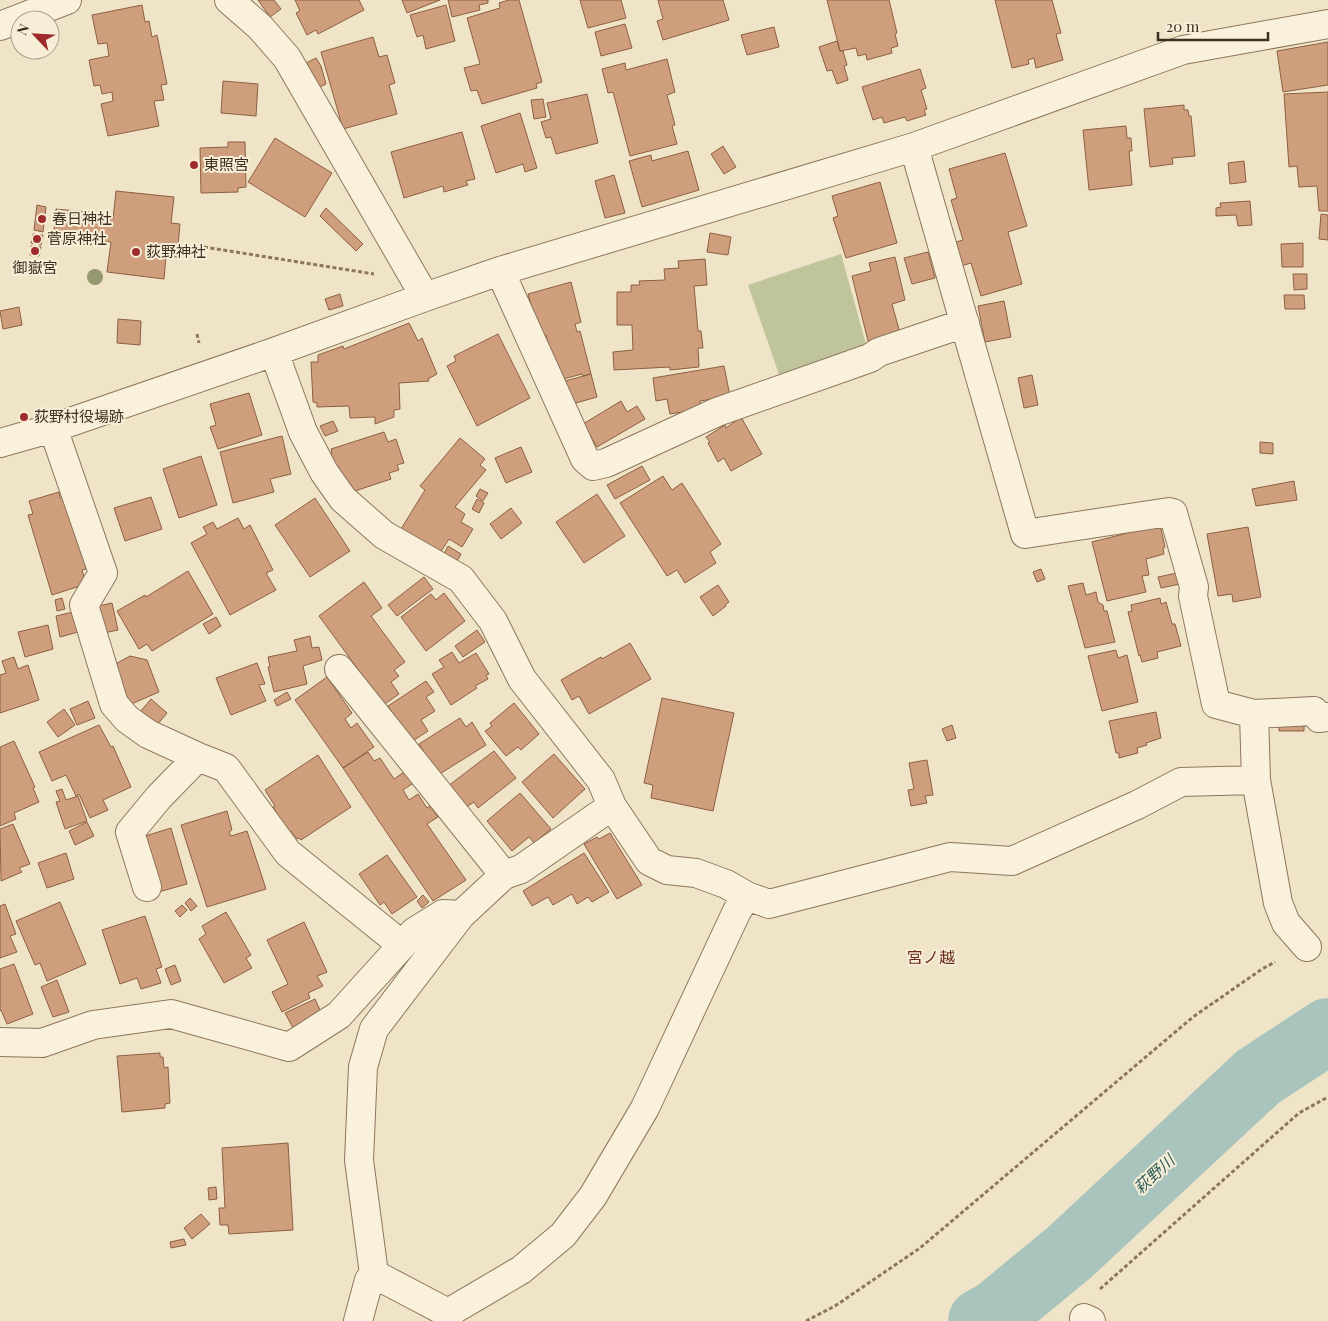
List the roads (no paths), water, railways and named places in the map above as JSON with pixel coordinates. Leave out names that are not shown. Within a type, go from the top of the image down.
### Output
[{"type":"street","points":[[0,26],[68,0]]},
{"type":"street","points":[[229,0],[260,27],[287,58],[421,288]]},
{"type":"street","points":[[0,443],[53,428],[274,352],[421,288],[500,271],[914,147],[1183,50],[1328,24]]},
{"type":"street","points":[[914,147],[1025,534],[1169,512],[1173,513],[1194,587],[1193,596],[1216,704],[1254,714],[1314,711],[1319,718],[1328,717]]},
{"type":"street","points":[[500,271],[585,459],[593,466],[606,463],[717,412],[870,358],[879,352],[965,323]]},
{"type":"street","points":[[274,352],[303,432],[324,472],[343,499],[384,535],[461,579],[493,621],[522,679],[600,780],[612,806],[649,861],[667,870],[696,873],[726,884],[747,896],[769,904],[950,857],[1012,862],[1137,805],[1181,782],[1256,780]]},
{"type":"street","points":[[53,428],[103,573],[84,606],[114,704],[127,720],[148,734],[226,768],[288,853],[402,945]]},
{"type":"street","points":[[339,669],[504,875]]},
{"type":"street","points":[[1254,714],[1256,780],[1278,903],[1286,923],[1307,946]]},
{"type":"street","points":[[147,887],[130,832],[159,797],[198,757]]},
{"type":"street","points":[[358,1321],[369,1280],[374,1274],[359,1160],[363,1067],[374,1029],[461,915],[504,875],[521,869],[612,806]]},
{"type":"street","points":[[374,1274],[448,1313],[521,1270],[563,1235],[593,1196],[645,1108],[736,911],[747,896]]},
{"type":"street","points":[[0,1042],[42,1042],[93,1025],[171,1014],[290,1047],[339,1015],[414,932],[443,914],[461,915]]},
{"type":"waterway","name":"萩野川","points":[[981,1321],[996,1313],[1070,1252],[1258,1077],[1328,1031]]},
{"type":"place","name":"東照宮","points":[[194,165]]},
{"type":"place","name":"春日神社","points":[[42,219]]},
{"type":"place","name":"菅原神社","points":[[37,239]]},
{"type":"place","name":"御嶽宮","points":[[35,251]]},
{"type":"place","name":"荻野神社","points":[[136,252]]},
{"type":"place","name":"荻野村役場跡","points":[[24,417]]},
{"type":"district","name":"宮ノ越","points":[[931,957]]}]
